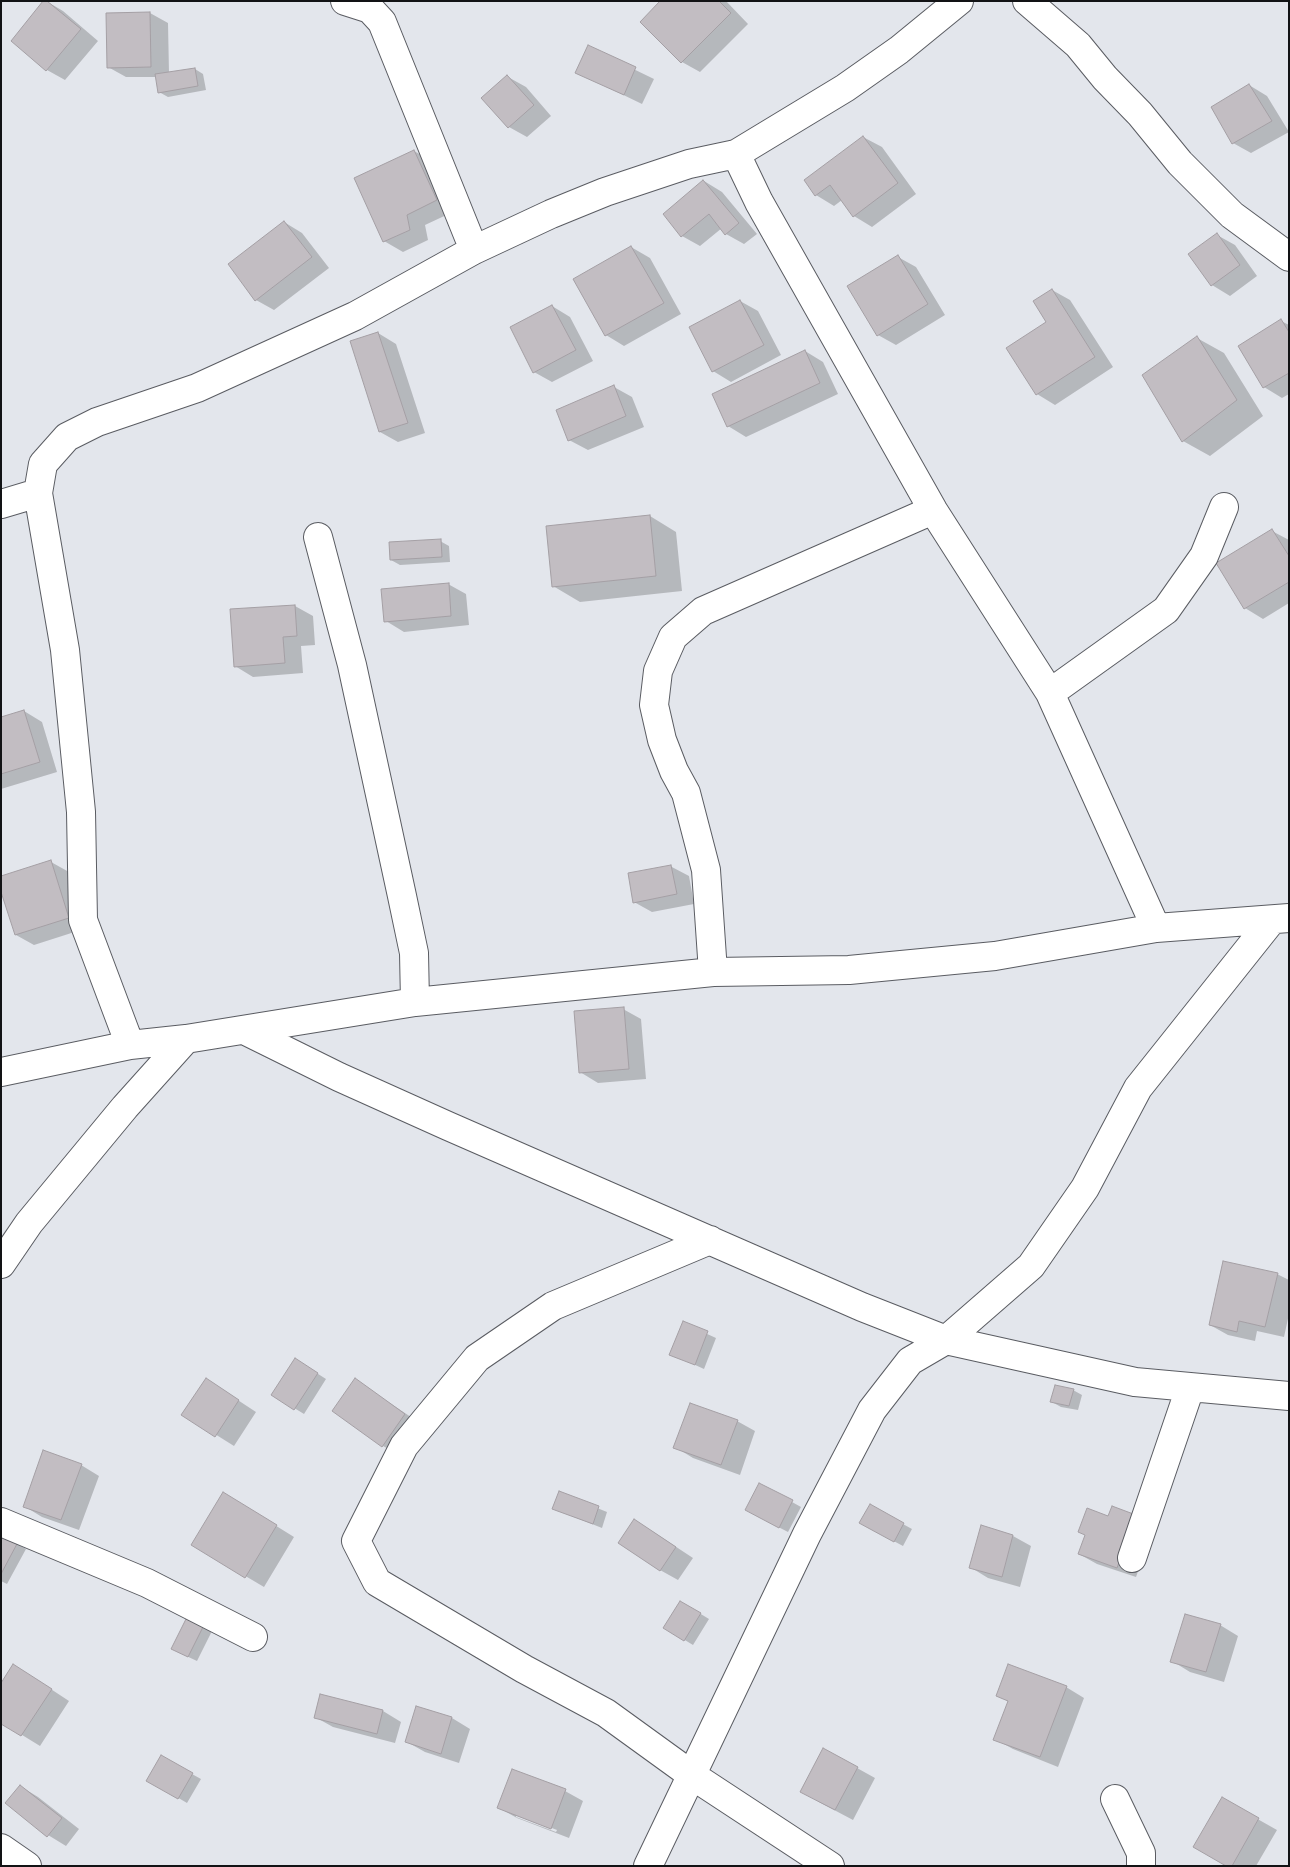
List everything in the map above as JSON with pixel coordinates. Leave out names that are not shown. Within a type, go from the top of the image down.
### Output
[{"type":"street","points":[[345,1],[370,9],[382,22],[474,250]]},
{"type":"street","points":[[130,1045],[83,920],[81,812],[65,650],[38,493],[43,464],[67,436],[97,422],[197,388],[355,316],[474,250],[605,192],[689,164],[736,154],[845,88],[899,50],[959,1]]},
{"type":"street","points":[[1027,1],[1078,45],[1105,78],[1140,114],[1180,163],[1232,215],[1289,257]]},
{"type":"street","points":[[736,154],[763,209],[933,510],[1050,693],[1156,928]]},
{"type":"street","points":[[1,504],[38,493]]},
{"type":"street","points":[[1050,693],[1166,610],[1204,556],[1224,507]]},
{"type":"street","points":[[713,972],[706,870],[686,793],[674,771],[662,740],[654,705],[658,671],[673,637],[703,611],[933,510]]},
{"type":"street","points":[[318,536],[352,665],[408,924],[414,953],[415,1002]]},
{"type":"street","points":[[1,1072],[130,1045],[186,1039],[415,1002],[713,972],[849,970],[995,956],[1156,928],[1280,919]]},
{"type":"street","points":[[648,1866],[693,1776],[807,1534],[872,1410],[910,1362],[946,1340],[1031,1266],[1085,1188],[1138,1088],[1280,919]]},
{"type":"street","points":[[244,1030],[339,1077],[862,1307],[946,1340],[1135,1382],[1289,1396]]},
{"type":"street","points":[[1,1264],[41,1209],[125,1107],[186,1039]]},
{"type":"street","points":[[710,1240],[553,1306],[477,1358],[404,1446],[356,1541],[376,1582],[515,1664],[606,1713],[693,1776],[830,1866]]},
{"type":"street","points":[[1132,1558],[1190,1388]]},
{"type":"street","points":[[1,1522],[148,1583],[253,1637]]},
{"type":"street","points":[[1115,1799],[1141,1853],[1141,1866]]},
{"type":"street","points":[[1,1848],[27,1866]]},
{"type":"building","points":[[43,1],[47,1],[81,29],[46,71],[11,41]]},
{"type":"building","points":[[660,1],[719,1],[731,13],[681,63],[640,22]]},
{"type":"building","points":[[150,12],[151,67],[107,68],[106,13]]},
{"type":"building","points":[[588,45],[636,67],[624,95],[575,73]]},
{"type":"building","points":[[195,68],[198,86],[158,93],[155,74]]},
{"type":"building","points":[[507,75],[534,105],[508,128],[481,98]]},
{"type":"building","points":[[1249,84],[1272,121],[1232,144],[1211,107]]},
{"type":"building","points":[[863,136],[898,183],[853,217],[830,185],[815,196],[804,180]]},
{"type":"building","points":[[414,150],[437,200],[407,215],[410,230],[383,242],[354,178]]},
{"type":"building","points":[[703,180],[739,223],[725,235],[709,214],[681,237],[663,214]]},
{"type":"building","points":[[284,221],[312,257],[255,301],[228,264]]},
{"type":"building","points":[[1217,233],[1240,265],[1211,286],[1188,254]]},
{"type":"building","points":[[631,246],[664,303],[605,336],[573,279]]},
{"type":"building","points":[[898,255],[928,304],[877,336],[847,286]]},
{"type":"building","points":[[1052,289],[1095,357],[1036,395],[1006,348],[1046,322],[1033,301]]},
{"type":"building","points":[[740,300],[764,345],[712,372],[689,327]]},
{"type":"building","points":[[552,305],[576,350],[533,373],[510,327]]},
{"type":"building","points":[[1281,319],[1289,332],[1289,373],[1263,388],[1238,346]]},
{"type":"building","points":[[378,332],[408,423],[379,432],[350,341]]},
{"type":"building","points":[[1197,336],[1237,400],[1182,442],[1142,375]]},
{"type":"building","points":[[805,350],[820,383],[727,427],[712,394]]},
{"type":"building","points":[[614,385],[626,416],[568,441],[556,410]]},
{"type":"building","points":[[650,515],[656,576],[552,587],[546,526]]},
{"type":"building","points":[[1272,529],[1289,556],[1289,582],[1244,609],[1216,563]]},
{"type":"building","points":[[441,539],[442,557],[390,560],[389,542]]},
{"type":"building","points":[[449,583],[451,616],[384,622],[381,589]]},
{"type":"building","points":[[295,605],[297,636],[283,637],[285,663],[234,667],[230,609]]},
{"type":"building","points":[[24,710],[40,762],[1,774],[1,717]]},
{"type":"building","points":[[51,860],[69,918],[15,935],[1,892],[1,876]]},
{"type":"building","points":[[671,865],[677,894],[633,903],[628,873]]},
{"type":"building","points":[[624,1007],[629,1069],[579,1073],[574,1011]]},
{"type":"building","points":[[1223,1261],[1278,1273],[1265,1327],[1239,1321],[1237,1332],[1209,1325]]},
{"type":"building","points":[[683,1321],[708,1331],[695,1365],[669,1355]]},
{"type":"building","points":[[295,1358],[318,1373],[294,1410],[271,1395]]},
{"type":"building","points":[[206,1378],[239,1400],[215,1437],[181,1415]]},
{"type":"building","points":[[355,1378],[405,1414],[382,1447],[332,1411]]},
{"type":"building","points":[[1055,1385],[1074,1389],[1069,1406],[1050,1402]]},
{"type":"building","points":[[690,1403],[738,1420],[721,1465],[673,1448]]},
{"type":"building","points":[[43,1450],[82,1464],[61,1520],[23,1507]]},
{"type":"building","points":[[759,1483],[793,1500],[779,1528],[745,1510]]},
{"type":"building","points":[[559,1491],[599,1506],[593,1524],[552,1509]]},
{"type":"building","points":[[223,1492],[277,1525],[245,1578],[191,1545]]},
{"type":"building","points":[[870,1504],[904,1523],[894,1542],[859,1523]]},
{"type":"building","points":[[1112,1506],[1136,1515],[1117,1568],[1078,1554],[1085,1535],[1078,1532],[1087,1508],[1108,1516]]},
{"type":"building","points":[[634,1519],[676,1547],[660,1571],[618,1543]]},
{"type":"building","points":[[981,1525],[1013,1535],[1002,1577],[969,1568]]},
{"type":"building","points":[[1,1534],[18,1542],[1,1574]]},
{"type":"building","points":[[680,1601],[701,1613],[684,1641],[663,1628]]},
{"type":"building","points":[[1185,1614],[1221,1624],[1206,1672],[1170,1662]]},
{"type":"building","points":[[187,1617],[204,1625],[188,1657],[171,1649]]},
{"type":"building","points":[[13,1664],[52,1689],[21,1736],[1,1724],[1,1683]]},
{"type":"building","points":[[1008,1664],[1067,1686],[1040,1757],[993,1740],[1008,1701],[996,1696]]},
{"type":"building","points":[[320,1694],[383,1710],[377,1734],[314,1718]]},
{"type":"building","points":[[416,1706],[452,1717],[441,1754],[405,1742]]},
{"type":"building","points":[[823,1748],[858,1767],[835,1810],[800,1792]]},
{"type":"building","points":[[161,1755],[193,1773],[178,1799],[146,1781]]},
{"type":"building","points":[[512,1769],[566,1789],[551,1829],[497,1808]]},
{"type":"building","points":[[20,1785],[62,1818],[47,1837],[5,1803]]},
{"type":"building","points":[[1222,1797],[1259,1818],[1232,1866],[1226,1866],[1193,1847]]}]
